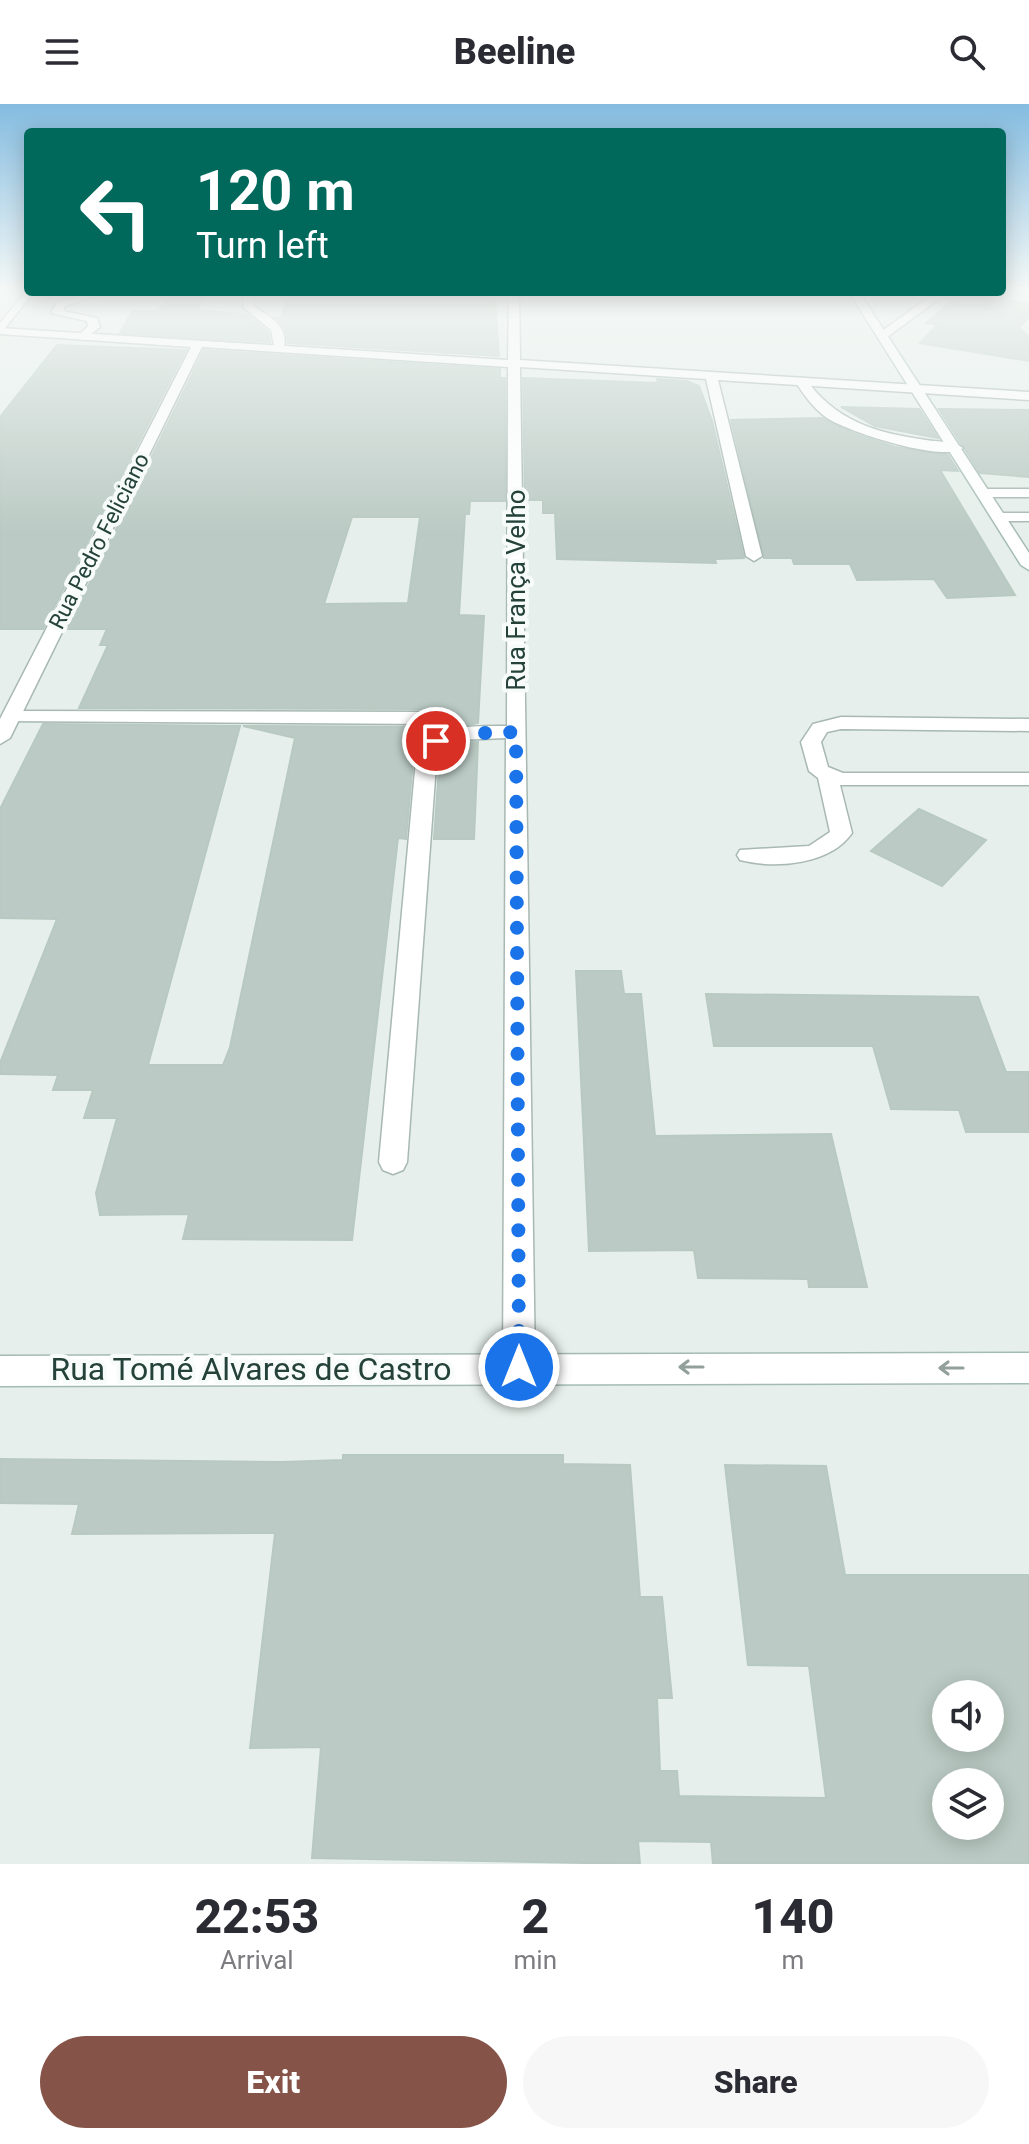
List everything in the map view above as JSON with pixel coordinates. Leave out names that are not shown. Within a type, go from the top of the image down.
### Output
[{"type":"street","name":"Rua Pedro Feliciano","points":[[0,738],[185,369]]},
{"type":"street","name":"Rua França Velho","points":[[515,369],[519,1367]]},
{"type":"street","points":[[623,369],[1029,396]]},
{"type":"street","points":[[904,369],[1029,565]]},
{"type":"street","points":[[711,375],[754,556]]},
{"type":"street","points":[[801,381],[811,399],[831,417],[858,429],[888,438],[956,448]]},
{"type":"street","points":[[985,493],[1029,493]]},
{"type":"street","points":[[999,517],[1029,517]]},
{"type":"street","points":[[11,717],[429,718]]},
{"type":"street","points":[[748,855],[814,853],[832,848],[841,833],[828,776],[813,760],[811,742],[820,728],[841,723],[893,722],[1029,725]]},
{"type":"street","points":[[393,1162],[427,749],[436,741],[454,734],[516,732]]},
{"type":"street","points":[[828,776],[857,780],[1029,779]]},
{"type":"street","name":"Rua Tomé Alvares de Castro","points":[[0,1371],[519,1367],[1029,1368]]},
{"type":"building","points":[[38,369],[176,369],[43,629],[0,629],[0,417]]},
{"type":"building","points":[[195,369],[500,369],[500,378],[505,378],[505,501],[470,501],[469,514],[465,514],[459,615],[484,616],[478,723],[435,732],[414,749],[406,839],[398,838],[352,1240],[183,1239],[189,1214],[100,1215],[96,1193],[117,1118],[84,1118],[93,1090],[53,1090],[58,1075],[0,1074],[0,1063],[57,919],[0,918],[0,809],[43,724],[240,726],[148,1065],[223,1065],[230,1047],[295,738],[243,726],[429,727],[441,719],[429,709],[79,708],[108,645],[100,645],[107,629],[67,629]],"holes":[[[352,517],[420,517],[408,603],[324,604]]]},
{"type":"building","points":[[523,378],[658,383],[657,379],[687,381],[699,386],[712,421],[744,558],[715,559],[716,563],[557,559],[555,513],[543,513],[543,500],[525,500]]},
{"type":"building","points":[[841,407],[919,409],[938,438],[875,426]]},
{"type":"building","points":[[939,409],[1029,410],[1029,477],[980,473]]},
{"type":"building","points":[[822,418],[853,433],[895,447],[948,455],[958,471],[940,470],[1015,595],[947,598],[934,579],[857,580],[850,564],[794,564],[792,558],[764,558],[731,420]]},
{"type":"building","points":[[478,742],[474,839],[434,839],[440,753],[460,743]]},
{"type":"building","points":[[919,809],[986,840],[942,886],[871,851]]},
{"type":"building","points":[[576,971],[621,971],[624,994],[641,994],[655,1136],[831,1134],[867,1287],[809,1287],[808,1279],[698,1278],[694,1250],[589,1251]]},
{"type":"building","points":[[706,994],[978,997],[1006,1072],[1029,1072],[1029,1132],[966,1132],[959,1110],[891,1109],[873,1046],[714,1046]]},
{"type":"building","points":[[343,1455],[563,1455],[563,1464],[630,1465],[640,1597],[662,1597],[672,1698],[657,1698],[660,1771],[677,1771],[679,1796],[826,1798],[809,1666],[748,1665],[725,1465],[826,1466],[845,1575],[1029,1575],[1029,1864],[713,1864],[711,1842],[638,1841],[640,1864],[312,1858],[321,1747],[250,1748],[275,1533],[72,1534],[79,1504],[0,1503],[0,1459],[343,1460]]},
{"type":"route","points":[[436,741],[454,734],[516,732],[519,1367]]}]
